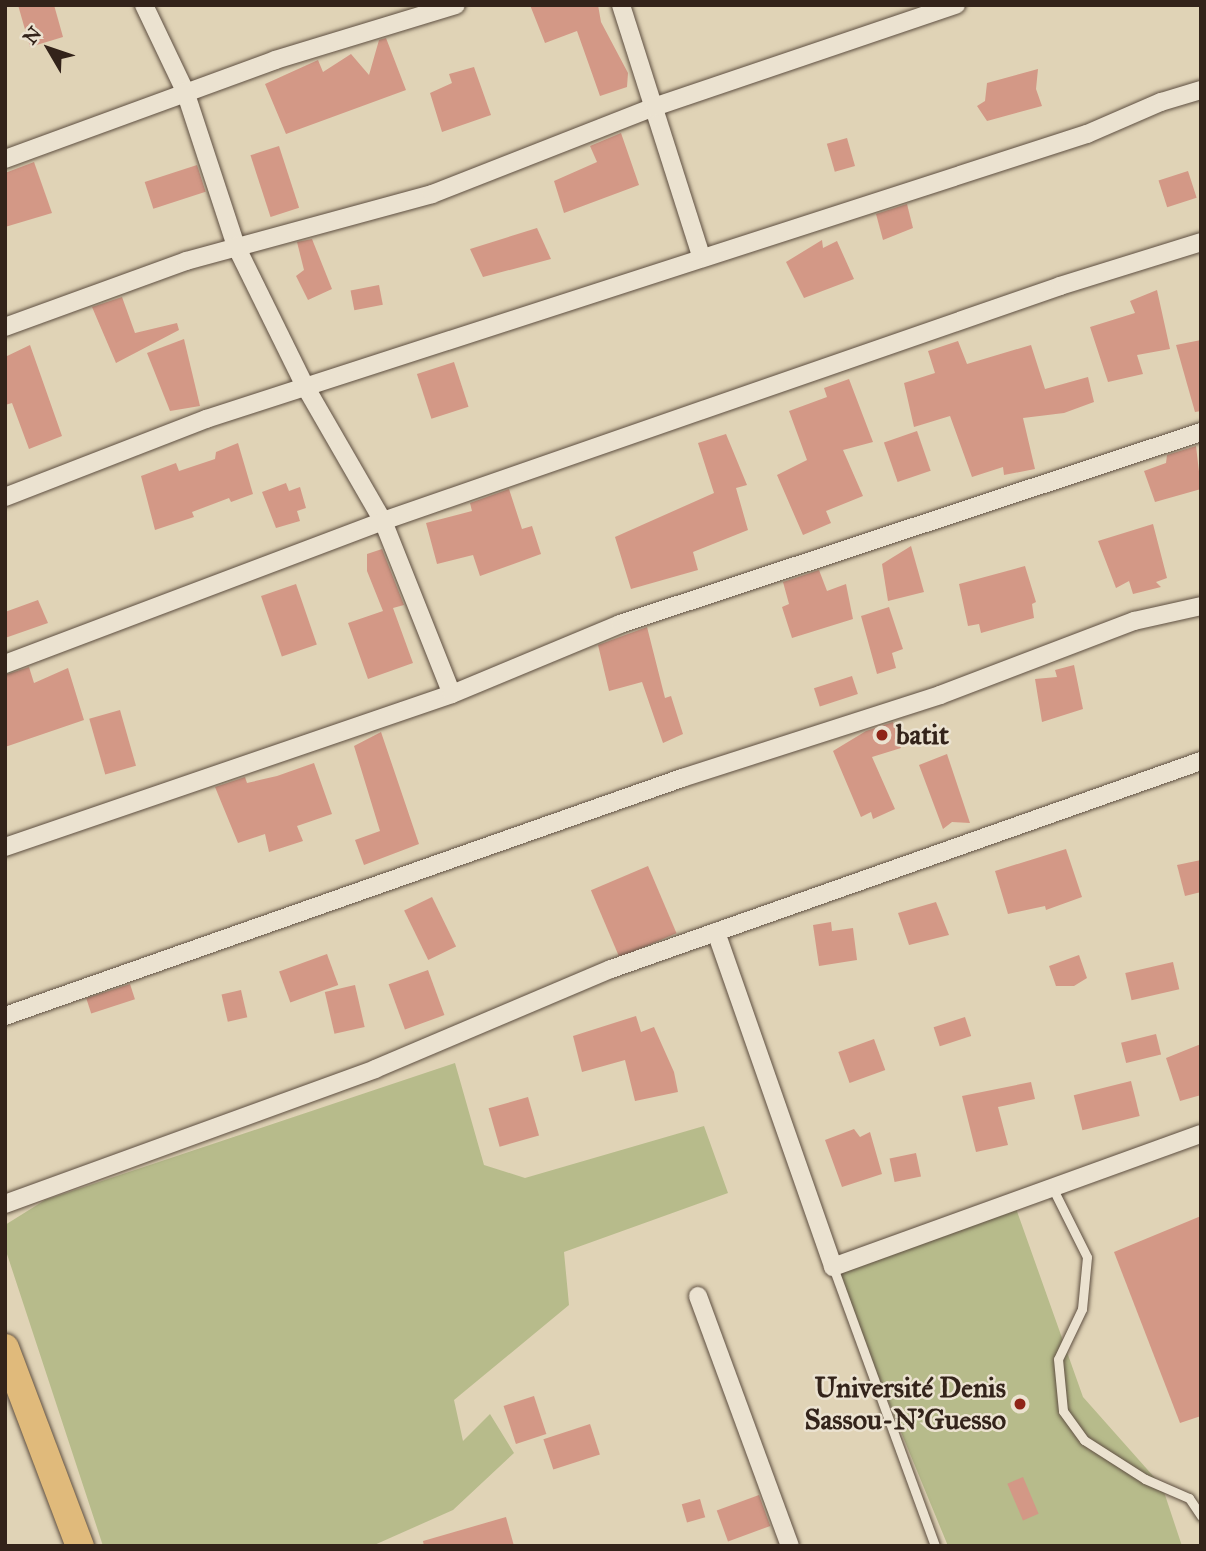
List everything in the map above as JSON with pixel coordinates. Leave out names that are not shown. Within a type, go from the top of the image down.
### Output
[{"type":"main road","points":[[5,1348],[80,1546]]},
{"type":"street","points":[[144,5],[184,91],[236,246],[305,386],[383,521],[452,694]]},
{"type":"street","points":[[5,159],[184,91],[456,5]]},
{"type":"street","points":[[621,5],[701,256]]},
{"type":"street","points":[[5,327],[236,246],[432,194],[654,107],[956,5]]},
{"type":"street","points":[[5,497],[206,419],[701,256],[1087,134],[1161,102],[1201,90]]},
{"type":"street","points":[[5,664],[383,521],[1047,290],[1201,242]]},
{"type":"street","points":[[5,847],[452,694],[620,624],[1201,432]]},
{"type":"street","points":[[5,1016],[682,778],[940,695],[1134,621],[1201,606]]},
{"type":"street","points":[[5,1204],[375,1069],[611,969],[1201,761]]},
{"type":"street","points":[[716,932],[833,1267],[1201,1135]]},
{"type":"street","points":[[698,1296],[790,1546]]},
{"type":"lane","points":[[1052,1187],[1087,1257],[1082,1309],[1058,1359],[1063,1411],[1084,1440],[1145,1479],[1189,1498],[1201,1516]]},
{"type":"lane","points":[[833,1267],[934,1546]]},
{"type":"green space","points":[[455,1063],[484,1165],[525,1178],[704,1126],[728,1193],[564,1252],[569,1305],[454,1400],[463,1441],[490,1414],[514,1453],[453,1510],[372,1546],[103,1546],[5,1248],[5,1225],[45,1200]]},
{"type":"green space","points":[[1013,1200],[1083,1397],[1162,1486],[1182,1546],[948,1546],[833,1267]]},
{"type":"building","points":[[18,5],[54,5],[63,37],[30,47]]},
{"type":"building","points":[[530,5],[598,5],[601,22],[628,73],[627,87],[600,96],[577,31],[545,43]]},
{"type":"building","points":[[386,38],[406,90],[286,134],[265,84],[318,60],[323,72],[351,54],[369,75],[379,40]]},
{"type":"building","points":[[474,67],[491,115],[442,132],[430,93],[452,83],[449,74]]},
{"type":"building","points":[[1038,69],[1036,89],[1042,106],[987,121],[977,106],[985,101],[987,83]]},
{"type":"building","points":[[621,133],[639,185],[564,213],[554,181],[597,162],[590,146]]},
{"type":"building","points":[[847,138],[855,166],[835,172],[827,144]]},
{"type":"building","points":[[279,146],[299,208],[271,217],[250,155]]},
{"type":"building","points":[[34,162],[52,213],[5,227],[5,173]]},
{"type":"building","points":[[197,165],[206,192],[153,209],[145,182]]},
{"type":"building","points":[[1188,171],[1197,198],[1167,207],[1159,181]]},
{"type":"building","points":[[907,204],[913,228],[883,240],[876,214]]},
{"type":"building","points":[[537,228],[551,259],[483,277],[470,249]]},
{"type":"building","points":[[312,239],[332,289],[308,300],[296,276],[304,270],[297,242]]},
{"type":"building","points":[[822,240],[823,248],[837,241],[854,279],[804,298],[786,262]]},
{"type":"building","points":[[379,285],[383,305],[354,310],[351,291]]},
{"type":"building","points":[[1157,290],[1170,349],[1137,355],[1143,374],[1108,382],[1090,327],[1135,313],[1130,301]]},
{"type":"building","points":[[122,297],[135,333],[177,323],[179,330],[116,363],[92,307]]},
{"type":"building","points":[[184,339],[200,406],[170,411],[147,353]]},
{"type":"building","points":[[1201,340],[1201,411],[1195,412],[1176,345]]},
{"type":"building","points":[[958,341],[967,364],[1031,345],[1045,389],[1088,377],[1094,402],[1064,413],[1023,418],[1035,469],[1004,475],[1003,467],[972,477],[950,416],[914,427],[904,383],[935,373],[928,351]]},
{"type":"building","points":[[30,345],[62,436],[29,449],[12,403],[5,405],[5,357]]},
{"type":"building","points":[[454,362],[469,407],[431,419],[417,374]]},
{"type":"building","points":[[849,379],[873,442],[843,450],[863,496],[826,511],[831,523],[803,535],[777,475],[807,460],[789,411],[827,397],[824,388]]},
{"type":"building","points":[[917,431],[931,471],[898,482],[884,442]]},
{"type":"building","points":[[726,434],[747,485],[736,488],[748,530],[693,552],[698,570],[631,589],[615,537],[714,493],[698,443]]},
{"type":"building","points":[[238,443],[253,494],[231,502],[229,498],[192,512],[194,517],[155,530],[141,476],[176,463],[179,471],[215,459],[216,452]]},
{"type":"building","points":[[1196,446],[1201,489],[1155,502],[1144,471],[1166,463],[1167,455]]},
{"type":"building","points":[[286,483],[289,491],[300,487],[306,508],[297,511],[300,521],[276,528],[262,492]]},
{"type":"building","points":[[509,489],[522,529],[532,526],[541,554],[480,576],[473,555],[437,564],[426,523],[472,511],[470,503]]},
{"type":"building","points":[[1153,524],[1167,578],[1156,582],[1161,587],[1133,594],[1129,581],[1116,588],[1098,541]]},
{"type":"building","points":[[911,546],[924,592],[888,601],[882,564]]},
{"type":"building","points":[[382,549],[404,605],[393,608],[413,663],[368,679],[348,623],[383,611],[367,571],[367,554]]},
{"type":"building","points":[[1025,566],[1036,602],[1032,604],[1034,618],[981,633],[979,624],[968,626],[959,584]]},
{"type":"building","points":[[819,570],[827,591],[846,584],[853,619],[792,638],[782,607],[789,604],[783,582]]},
{"type":"building","points":[[296,584],[317,645],[282,657],[261,596]]},
{"type":"building","points":[[38,600],[48,623],[5,638],[5,612]]},
{"type":"building","points":[[889,607],[903,649],[892,653],[896,668],[877,674],[861,616]]},
{"type":"building","points":[[647,627],[665,698],[671,696],[683,734],[663,743],[642,682],[609,691],[598,645]]},
{"type":"building","points":[[1074,665],[1083,709],[1042,722],[1035,679],[1057,677],[1055,670]]},
{"type":"building","points":[[29,667],[34,683],[68,668],[84,720],[5,747],[5,675]]},
{"type":"building","points":[[852,676],[858,694],[820,706],[814,688]]},
{"type":"building","points":[[120,710],[136,766],[105,775],[89,719]]},
{"type":"building","points":[[893,722],[901,748],[872,757],[895,809],[873,819],[871,812],[861,817],[833,751],[866,731]]},
{"type":"building","points":[[381,732],[419,844],[364,865],[355,840],[380,831],[354,746]]},
{"type":"building","points":[[947,754],[970,823],[952,822],[943,829],[919,765]]},
{"type":"building","points":[[314,763],[332,814],[297,826],[303,841],[269,852],[265,834],[238,843],[215,787],[245,777],[247,783],[277,776]]},
{"type":"building","points":[[1066,849],[1082,897],[1046,910],[1045,906],[1008,914],[995,871]]},
{"type":"building","points":[[1201,860],[1201,892],[1185,896],[1177,865]]},
{"type":"building","points":[[648,866],[677,933],[619,957],[591,890]]},
{"type":"building","points":[[432,897],[456,946],[428,960],[404,911]]},
{"type":"building","points":[[936,902],[949,935],[909,945],[898,913]]},
{"type":"building","points":[[831,922],[832,931],[853,928],[857,960],[819,966],[813,925]]},
{"type":"building","points":[[327,954],[338,985],[290,1002],[279,971]]},
{"type":"building","points":[[1079,955],[1087,978],[1074,986],[1056,986],[1049,966]]},
{"type":"building","points":[[1173,962],[1179,989],[1132,1000],[1125,973]]},
{"type":"building","points":[[428,970],[444,1015],[405,1029],[389,984]]},
{"type":"building","points":[[130,984],[135,999],[91,1013],[86,998]]},
{"type":"building","points":[[355,985],[365,1027],[334,1034],[325,992]]},
{"type":"building","points":[[241,990],[247,1017],[228,1022],[222,994]]},
{"type":"building","points":[[636,1016],[641,1032],[654,1027],[674,1072],[678,1092],[635,1101],[625,1060],[582,1072],[573,1036]]},
{"type":"building","points":[[965,1017],[971,1036],[940,1046],[934,1027]]},
{"type":"building","points":[[1156,1034],[1161,1054],[1126,1063],[1121,1043]]},
{"type":"building","points":[[874,1039],[885,1070],[850,1083],[838,1052]]},
{"type":"building","points":[[1201,1044],[1201,1095],[1180,1101],[1166,1058]]},
{"type":"building","points":[[1131,1081],[1140,1116],[1082,1130],[1074,1095]]},
{"type":"building","points":[[1031,1082],[1035,1099],[998,1107],[1008,1145],[976,1152],[962,1096]]},
{"type":"building","points":[[528,1097],[539,1135],[500,1147],[489,1108]]},
{"type":"building","points":[[854,1129],[860,1137],[870,1132],[882,1174],[842,1187],[825,1140]]},
{"type":"building","points":[[916,1153],[921,1176],[895,1182],[890,1159]]},
{"type":"building","points":[[1201,1216],[1201,1416],[1180,1423],[1114,1252]]},
{"type":"building","points":[[534,1396],[546,1434],[516,1444],[504,1406]]},
{"type":"building","points":[[590,1424],[600,1454],[553,1470],[543,1439]]},
{"type":"building","points":[[1023,1477],[1039,1514],[1023,1520],[1007,1484]]},
{"type":"building","points":[[759,1495],[770,1526],[728,1541],[717,1510]]},
{"type":"building","points":[[700,1499],[705,1517],[687,1523],[682,1504]]},
{"type":"building","points":[[506,1517],[514,1546],[424,1546],[423,1541]]},
{"type":"place","name":"batit","points":[[882,735]]},
{"type":"place","name":"Université Denis Sassou-N'Guesso","points":[[1020,1404]]}]
